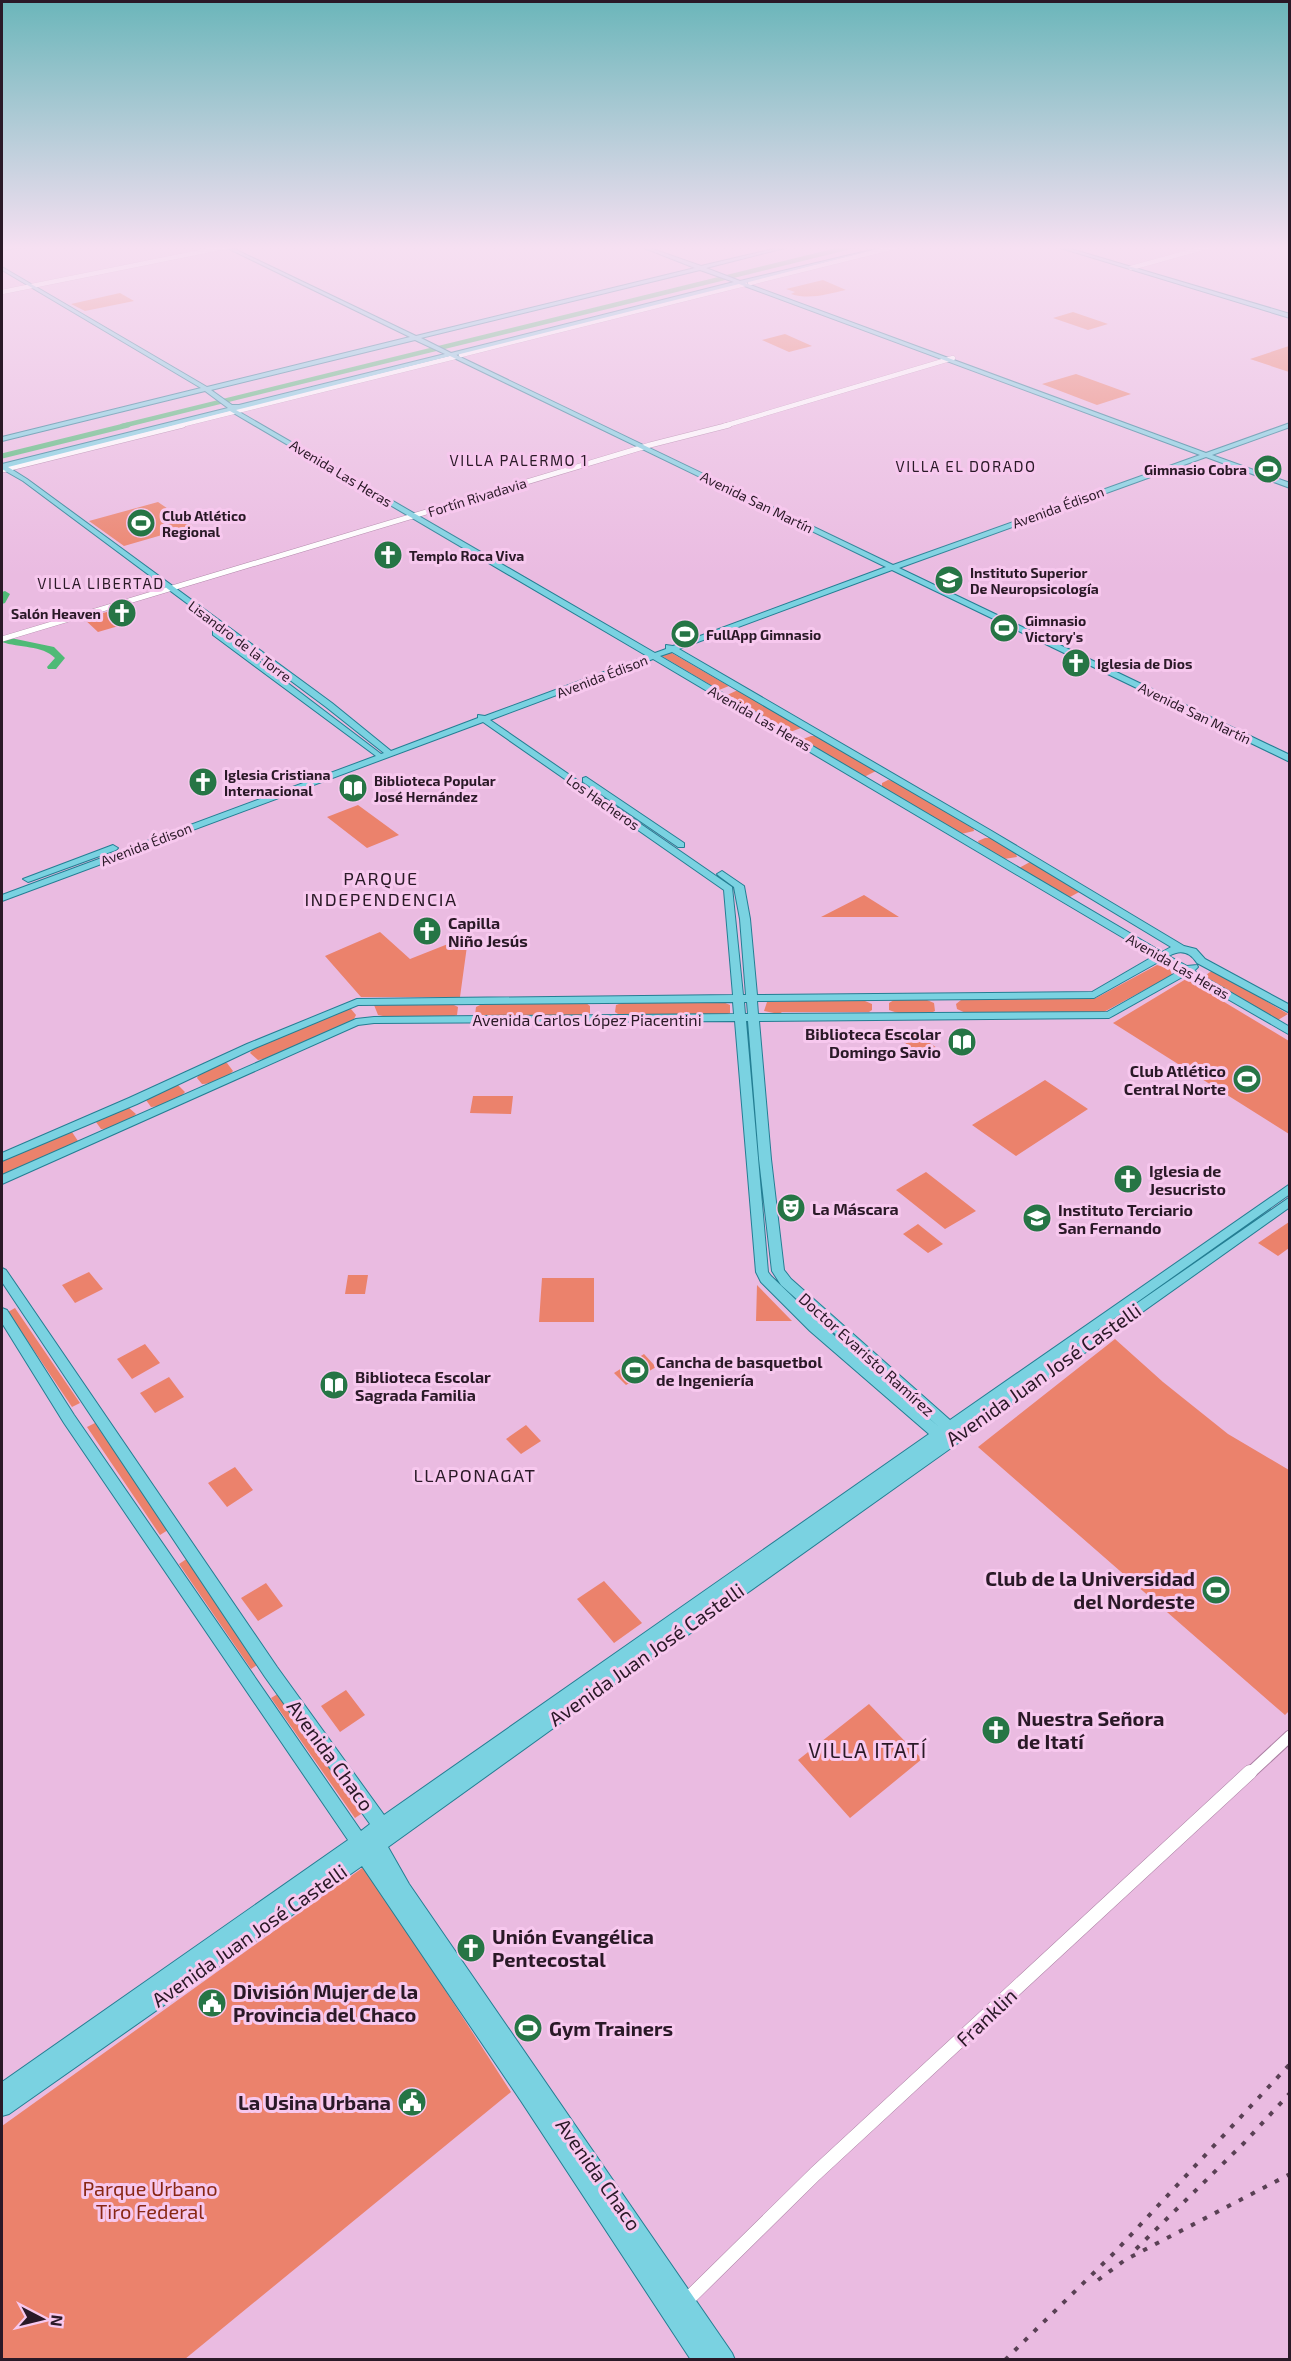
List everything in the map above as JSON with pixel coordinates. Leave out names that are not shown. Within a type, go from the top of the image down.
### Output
[{"type":"main road","name":"Avenida Las Heras","points":[[151,356],[650,653],[1180,962],[1290,1032]]},
{"type":"main road","points":[[2,439],[340,356]]},
{"type":"main road","points":[[3,468],[203,416],[233,407],[236,401],[258,395],[267,396],[268,400],[451,356]]},
{"type":"main road","name":"Avenida San Martín","points":[[458,356],[1290,752]]},
{"type":"main road","points":[[943,356],[1290,484]]},
{"type":"main road","points":[[332,387],[366,375]]},
{"type":"main road","points":[[203,416],[194,416],[191,413],[218,405],[233,407]]},
{"type":"main road","points":[[1203,453],[1290,420]]},
{"type":"main road","points":[[1203,453],[1290,425]]},
{"type":"main road","points":[[108,440],[150,432]]},
{"type":"main road","name":"Avenida Édison","points":[[2,898],[650,653],[1203,453]]},
{"type":"main road","name":"Lisandro de la Torre","points":[[3,468],[170,588],[383,753]]},
{"type":"main road","name":"Lisandro de la Torre","points":[[3,468],[160,592],[383,753]]},
{"type":"main road","name":"Avenida San Martín","points":[[894,565],[1290,759]]},
{"type":"main road","name":"Avenida Las Heras","points":[[669,647],[1199,956],[1180,962]]},
{"type":"main road","name":"Los Hacheros","points":[[485,715],[734,888]]},
{"type":"main road","name":"Avenida Édison","points":[[2,889],[383,753]]},
{"type":"main road","name":"Doctor Evaristo Ramírez","points":[[734,888],[745,920],[752,998],[748,1018],[778,1271],[795,1290],[947,1433]]},
{"type":"main road","name":"Doctor Evaristo Ramírez","points":[[734,888],[739,999],[748,1018]]},
{"type":"main road","name":"Avenida Carlos López Piacentini","points":[[2,1180],[356,1022],[1109,1015],[1180,962],[1184,949]]},
{"type":"main road","name":"Avenida Las Heras","points":[[1180,962],[1290,1010]]},
{"type":"main road","name":"Avenida Carlos López Piacentini","points":[[2,1157],[134,1101],[261,1041],[357,1002],[1094,995],[1180,962]]},
{"type":"main road","name":"Avenida Juan José Castelli","points":[[2,2107],[1290,1188]]},
{"type":"main road","name":"Avenida Juan José Castelli","points":[[381,1825],[947,1433],[1290,1201]]},
{"type":"main road","name":"Avenida Chaco","points":[[2,1273],[271,1672],[381,1825],[367,1847]]},
{"type":"main road","name":"Avenida Chaco","points":[[2,1313],[69,1419],[367,1847],[704,2360]]},
{"type":"main road","name":"Avenida Juan José Castelli","points":[[2,2093],[367,1847]]},
{"type":"main road","name":"Avenida Chaco","points":[[367,1847],[403,1890],[725,2360]]},
{"type":"street","points":[[3,468],[150,432],[233,407],[332,387],[451,356]]},
{"type":"street","name":"Fortín Rivadavia","points":[[2,639],[646,446],[710,428],[722,427],[951,359]]},
{"type":"street","name":"Franklin","points":[[686,2301],[815,2174],[1290,1736]]},
{"type":"green space","points":[[1258,356],[1289,356],[1289,372],[1250,359]]},
{"type":"green space","points":[[1076,374],[1131,394],[1097,405],[1042,384]]},
{"type":"green space","name":"Club Atlético Regional","points":[[158,502],[193,526],[124,546],[89,521]]},
{"type":"green space","points":[[107,612],[122,625],[98,632],[83,618]]},
{"type":"green space","points":[[670,652],[729,686],[719,690],[660,655]]},
{"type":"green space","points":[[738,690],[801,728],[790,732],[727,695]]},
{"type":"green space","points":[[816,736],[876,771],[864,777],[803,739]]},
{"type":"green space","points":[[888,780],[895,781],[973,827],[974,831],[961,834],[882,787],[882,783]]},
{"type":"green space","points":[[358,805],[399,835],[367,848],[327,817]]},
{"type":"green space","points":[[991,838],[1016,854],[1017,857],[1004,859],[979,844],[978,841]]},
{"type":"green space","points":[[1030,862],[1081,891],[1070,897],[1019,868]]},
{"type":"green space","points":[[864,895],[899,917],[821,917]]},
{"type":"green space","points":[[380,932],[410,959],[458,940],[467,946],[460,997],[361,997],[325,956]]},
{"type":"green space","points":[[1157,965],[1170,969],[1172,975],[1102,1013],[968,1014],[957,1009],[956,1004],[961,1000],[1096,998]]},
{"type":"green space","points":[[1213,970],[1288,1014],[1278,1020],[1203,977]]},
{"type":"green space","name":"Club Atlético Central Norte","points":[[1186,979],[1289,1041],[1289,1134],[1113,1023]]},
{"type":"green space","points":[[894,1000],[927,1000],[934,1003],[935,1011],[918,1015],[894,1012],[889,1010],[889,1003]]},
{"type":"green space","points":[[865,1001],[872,1004],[872,1010],[869,1012],[782,1012],[779,1014],[764,1011],[767,1002]]},
{"type":"green space","points":[[723,1002],[730,1005],[730,1013],[725,1015],[621,1016],[615,1012],[616,1005],[622,1003]]},
{"type":"green space","points":[[586,1003],[590,1006],[590,1013],[586,1016],[475,1015],[476,1007],[482,1004]]},
{"type":"green space","points":[[452,1004],[458,1007],[457,1015],[451,1017],[383,1016],[378,1015],[374,1005]]},
{"type":"green space","points":[[344,1009],[351,1009],[356,1015],[353,1021],[264,1059],[258,1060],[250,1053],[253,1049]]},
{"type":"green space","points":[[915,1033],[940,1050],[926,1058],[901,1040]]},
{"type":"green space","points":[[222,1063],[227,1063],[233,1071],[227,1076],[215,1082],[202,1084],[197,1078],[199,1074]]},
{"type":"green space","points":[[1045,1080],[1088,1109],[1016,1156],[972,1125]]},
{"type":"green space","points":[[178,1085],[185,1092],[170,1102],[151,1107],[146,1100],[149,1096]]},
{"type":"green space","points":[[473,1096],[513,1096],[511,1114],[470,1113]]},
{"type":"green space","points":[[128,1107],[136,1114],[125,1123],[101,1129],[96,1122],[99,1118]]},
{"type":"green space","points":[[67,1132],[72,1132],[78,1141],[75,1145],[2,1177],[2,1161]]},
{"type":"green space","points":[[926,1172],[976,1211],[945,1229],[896,1190]]},
{"type":"green space","points":[[1289,1222],[1289,1248],[1278,1256],[1258,1243]]},
{"type":"green space","points":[[918,1224],[943,1244],[928,1253],[903,1234]]},
{"type":"green space","points":[[89,1272],[103,1289],[75,1303],[62,1285]]},
{"type":"green space","points":[[348,1275],[368,1275],[365,1294],[345,1294]]},
{"type":"green space","points":[[542,1278],[594,1278],[594,1322],[539,1322]]},
{"type":"green space","points":[[757,1285],[792,1321],[756,1321]]},
{"type":"green space","points":[[15,1308],[80,1403],[72,1407],[8,1312]]},
{"type":"green space","name":"Club de la Universidad del Nordeste","points":[[1115,1339],[1163,1382],[1228,1434],[1289,1470],[1290,1710],[1285,1715],[978,1447]]},
{"type":"green space","points":[[145,1344],[160,1363],[132,1379],[117,1359]]},
{"type":"green space","name":"Cancha de basquetbol de Ingeniería","points":[[644,1354],[656,1367],[626,1385],[614,1373]]},
{"type":"green space","points":[[169,1377],[184,1397],[155,1413],[140,1393]]},
{"type":"green space","points":[[95,1423],[168,1530],[160,1535],[87,1427]]},
{"type":"green space","points":[[526,1425],[541,1441],[521,1454],[506,1439]]},
{"type":"green space","points":[[235,1467],[253,1490],[227,1507],[208,1483]]},
{"type":"green space","points":[[188,1558],[260,1663],[251,1669],[179,1564]]},
{"type":"green space","points":[[604,1581],[642,1623],[614,1643],[577,1599]]},
{"type":"green space","points":[[266,1583],[283,1606],[258,1621],[241,1598]]},
{"type":"green space","points":[[346,1690],[365,1715],[340,1732],[321,1706]]},
{"type":"green space","points":[[281,1692],[364,1812],[355,1818],[271,1698]]},
{"type":"green space","points":[[869,1704],[922,1759],[850,1818],[798,1760]]},
{"type":"green space","name":"Parque Urbano Tiro Federal","points":[[365,1866],[511,2092],[185,2359],[2,2359],[2,2126]]},
{"type":"waterway","points":[[122,426],[406,356]]},
{"type":"waterway","points":[[2,456],[128,425]]},
{"type":"waterway","points":[[2,601],[5,594]]},
{"type":"waterway","points":[[6,640],[43,647],[56,653],[60,658],[52,667]]},
{"type":"railway","points":[[1005,2360],[1115,2252],[1290,2064]]},
{"type":"railway","points":[[1136,2249],[1244,2143],[1290,2093]]},
{"type":"railway","points":[[1098,2280],[1125,2260],[1290,2174]]},
{"type":"place","name":"Gimnasio Cobra","points":[[1268,469]]},
{"type":"place","name":"Club Atlético Regional","points":[[141,523]]},
{"type":"place","name":"Templo Roca Viva","points":[[388,555]]},
{"type":"place","name":"Instituto Superior De Neuropsicología","points":[[949,580]]},
{"type":"place","name":"Salón Heaven","points":[[122,613]]},
{"type":"place","name":"Gimnasio Victory's","points":[[1004,628]]},
{"type":"place","name":"FullApp Gimnasio","points":[[685,634]]},
{"type":"place","name":"Iglesia de Dios","points":[[1076,663]]},
{"type":"place","name":"Iglesia Cristiana Internacional","points":[[203,782]]},
{"type":"place","name":"Biblioteca Popular José Hernández","points":[[353,788]]},
{"type":"place","name":"Capilla Niño Jesús","points":[[427,931]]},
{"type":"place","name":"Biblioteca Escolar Domingo Savio","points":[[962,1042]]},
{"type":"place","name":"Club Atlético Central Norte","points":[[1247,1079]]},
{"type":"place","name":"Iglesia de Jesucristo","points":[[1128,1179]]},
{"type":"place","name":"La Máscara","points":[[791,1208]]},
{"type":"place","name":"Instituto Terciario San Fernando","points":[[1037,1218]]},
{"type":"place","name":"Cancha de basquetbol de Ingeniería","points":[[635,1370]]},
{"type":"place","name":"Biblioteca Escolar Sagrada Familia","points":[[334,1385]]},
{"type":"place","name":"Club de la Universidad del Nordeste","points":[[1216,1590]]},
{"type":"place","name":"Nuestra Señora de Itatí","points":[[996,1730]]},
{"type":"place","name":"Unión Evangélica Pentecostal","points":[[471,1948]]},
{"type":"place","name":"División Mujer de la Provincia del Chaco","points":[[212,2003]]},
{"type":"place","name":"Gym Trainers","points":[[528,2028]]},
{"type":"place","name":"La Usina Urbana","points":[[412,2102]]},
{"type":"district","name":"VILLA PALERMO 1","points":[[519,460]]},
{"type":"district","name":"VILLA EL DORADO","points":[[966,466]]},
{"type":"district","name":"VILLA LIBERTAD","points":[[101,583]]},
{"type":"district","name":"PARQUE INDEPENDENCIA","points":[[381,888]]},
{"type":"district","name":"LLAPONAGAT","points":[[475,1475]]},
{"type":"district","name":"VILLA ITATÍ","points":[[868,1749]]}]
